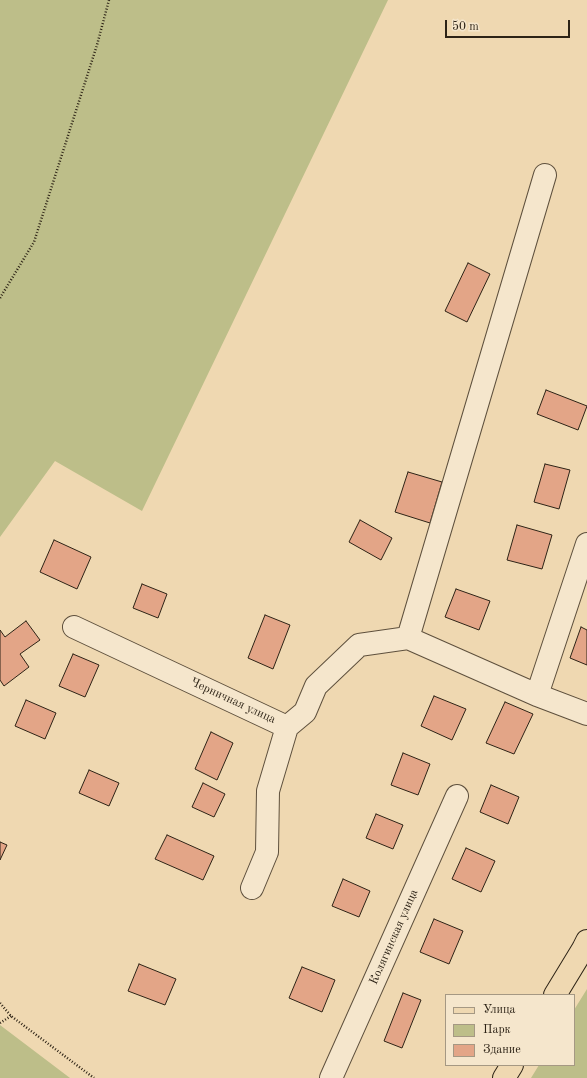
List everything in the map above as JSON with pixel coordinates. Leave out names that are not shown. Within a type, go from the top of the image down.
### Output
[{"type":"main road","points":[[556,994],[587,941]]},
{"type":"main road","points":[[504,1078],[511,1066]]},
{"type":"street","points":[[545,175],[408,638],[537,695],[587,714]]},
{"type":"street","points":[[537,695],[587,544]]},
{"type":"street","name":"Черничная улица","points":[[74,627],[287,727],[305,712],[316,686],[359,645],[408,638]]},
{"type":"street","points":[[252,888],[267,852],[268,791],[287,727]]},
{"type":"street","name":"Колягинская улица","points":[[331,1078],[457,796]]},
{"type":"path","points":[[0,298],[34,242],[97,45],[109,0]]},
{"type":"path","points":[[0,1003],[11,1016],[94,1078]]},
{"type":"path","points":[[0,1023],[11,1016]]},
{"type":"green space","points":[[0,0],[388,0],[142,511],[55,461],[0,537]]},
{"type":"green space","points":[[587,989],[587,1078],[531,1078],[538,1066],[575,1066],[575,1008]]},
{"type":"green space","points":[[0,1025],[70,1078],[0,1078]]},
{"type":"building","points":[[468,263],[490,274],[467,322],[445,311]]},
{"type":"building","points":[[546,390],[587,406],[578,430],[537,414]]},
{"type":"building","points":[[545,464],[570,470],[559,509],[534,502]]},
{"type":"building","points":[[408,472],[442,482],[430,523],[395,512]]},
{"type":"building","points":[[360,520],[392,538],[381,560],[349,542]]},
{"type":"building","points":[[517,525],[552,535],[542,569],[507,560]]},
{"type":"building","points":[[54,540],[91,557],[77,589],[40,572]]},
{"type":"building","points":[[142,584],[167,594],[158,618],[133,608]]},
{"type":"building","points":[[456,589],[490,601],[479,630],[445,617]]},
{"type":"building","points":[[265,615],[290,625],[273,669],[248,658]]},
{"type":"building","points":[[26,621],[40,640],[20,654],[29,667],[4,686],[0,680],[0,630],[5,637]]},
{"type":"building","points":[[581,627],[587,630],[587,665],[570,658]]},
{"type":"building","points":[[73,654],[99,665],[85,697],[59,686]]},
{"type":"building","points":[[434,696],[466,709],[452,740],[421,726]]},
{"type":"building","points":[[26,700],[56,713],[45,739],[15,726]]},
{"type":"building","points":[[505,702],[533,714],[514,754],[486,743]]},
{"type":"building","points":[[211,732],[233,743],[217,780],[195,769]]},
{"type":"building","points":[[403,753],[430,764],[418,795],[391,785]]},
{"type":"building","points":[[89,770],[119,783],[109,806],[79,793]]},
{"type":"building","points":[[203,783],[225,794],[214,817],[192,807]]},
{"type":"building","points":[[491,785],[519,797],[508,824],[480,812]]},
{"type":"building","points":[[376,814],[403,825],[393,849],[366,838]]},
{"type":"building","points":[[167,835],[214,856],[203,880],[155,859]]},
{"type":"building","points":[[0,842],[7,845],[0,860]]},
{"type":"building","points":[[466,848],[495,861],[481,892],[452,879]]},
{"type":"building","points":[[343,879],[370,891],[359,917],[332,906]]},
{"type":"building","points":[[434,919],[463,931],[449,964],[420,952]]},
{"type":"building","points":[[139,964],[176,979],[165,1005],[128,991]]},
{"type":"building","points":[[302,967],[335,980],[322,1012],[289,998]]},
{"type":"building","points":[[403,993],[421,1000],[402,1048],[384,1041]]}]
